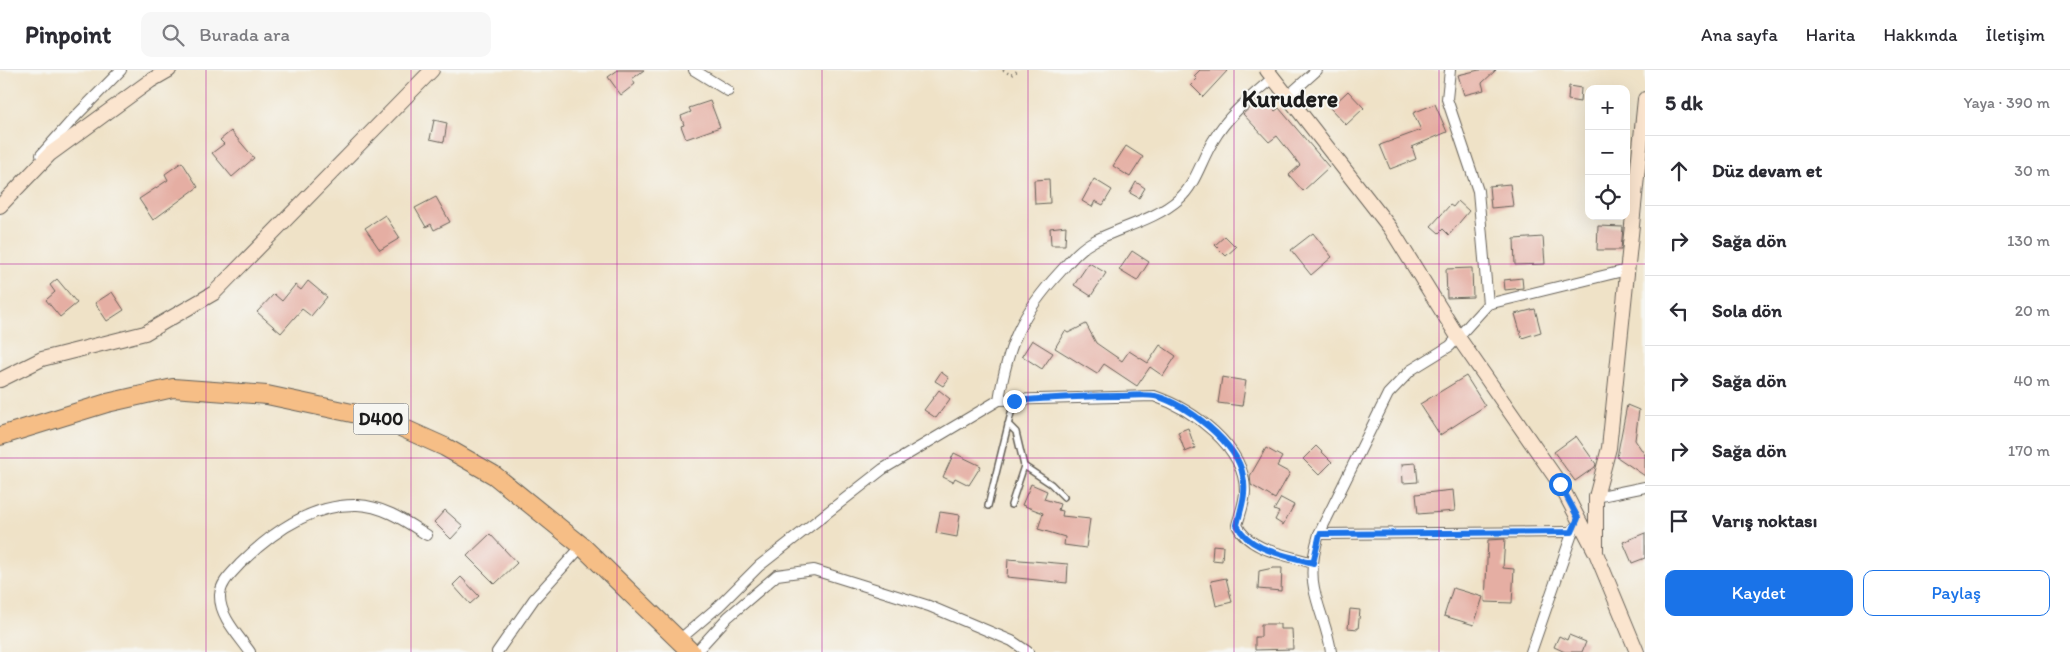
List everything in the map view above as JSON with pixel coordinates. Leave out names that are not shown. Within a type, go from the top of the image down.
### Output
[{"type":"highway","name":"D400","points":[[0,436],[108,403],[173,388],[277,396],[385,420],[445,448],[494,475],[582,546],[685,646]]},
{"type":"street","points":[[0,205],[73,119],[121,70]]},
{"type":"street","points":[[0,205],[50,154],[169,70]]},
{"type":"street","points":[[0,380],[42,359],[146,333],[214,293],[432,70]]},
{"type":"street","points":[[694,70],[728,91]]},
{"type":"street","points":[[1288,96],[1317,70]]},
{"type":"street","points":[[1450,70],[1447,99],[1478,191],[1488,304]]},
{"type":"street","points":[[1000,400],[1005,363],[1013,341],[1022,321],[1045,288],[1078,253],[1092,242],[1145,219],[1179,199],[1192,184],[1213,141],[1226,122],[1270,74],[1391,229],[1458,336],[1560,484],[1596,554],[1637,652]]},
{"type":"street","points":[[1596,554],[1596,497],[1609,448],[1645,100]]},
{"type":"street","points":[[1331,652],[1326,626],[1313,587],[1313,563],[1320,534],[1388,394],[1411,370],[1450,346],[1488,304],[1627,270]]},
{"type":"street","points":[[685,646],[719,606],[759,566],[883,470],[1000,400],[1014,401],[1082,396],[1154,396],[1172,402],[1205,423],[1238,462],[1243,474],[1245,492],[1237,525],[1243,535],[1260,546],[1313,563]]},
{"type":"street","points":[[1596,497],[1645,487]]},
{"type":"street","points":[[250,652],[225,616],[220,594],[224,583],[231,574],[255,549],[282,528],[311,515],[343,506],[359,505],[378,508],[396,516],[427,535]]},
{"type":"street","points":[[1531,652],[1578,518]]},
{"type":"street","points":[[1320,534],[1572,532]]},
{"type":"street","points":[[497,652],[534,599],[582,546]]},
{"type":"street","points":[[696,652],[728,617],[777,575],[814,570],[930,606],[1012,641],[1028,652]]},
{"type":"lane","points":[[988,506],[1014,401]]},
{"type":"lane","points":[[1008,424],[1016,432],[1024,466],[1012,506]]},
{"type":"lane","points":[[1024,466],[1051,484],[1064,497]]},
{"type":"path","points":[[1003,70],[1011,75],[1020,70]]},
{"type":"building","points":[[618,70],[644,70],[632,79],[635,84],[621,95],[608,77]]},
{"type":"building","points":[[1200,70],[1228,70],[1203,97],[1191,85],[1197,79],[1194,76]]},
{"type":"building","points":[[1479,70],[1496,70],[1482,83],[1484,90],[1464,95],[1458,75]]},
{"type":"building","points":[[1569,86],[1581,88],[1580,102],[1568,100]]},
{"type":"building","points":[[1348,91],[1364,108],[1346,125],[1330,108]]},
{"type":"building","points":[[1262,97],[1275,111],[1279,108],[1329,167],[1303,191],[1289,175],[1300,165],[1277,136],[1269,142],[1243,114]]},
{"type":"building","points":[[710,101],[720,127],[686,139],[681,126],[684,125],[681,116],[691,112],[689,108]]},
{"type":"building","points":[[1435,104],[1447,132],[1412,147],[1416,159],[1390,169],[1380,145],[1421,130],[1413,113]]},
{"type":"building","points":[[434,120],[447,123],[444,142],[430,139]]},
{"type":"building","points":[[231,131],[254,158],[232,177],[212,153],[224,144],[220,140]]},
{"type":"building","points":[[1126,146],[1143,157],[1130,177],[1113,166]]},
{"type":"building","points":[[182,162],[198,187],[153,220],[139,199],[168,180],[165,174]]},
{"type":"building","points":[[1049,179],[1050,203],[1035,204],[1034,180]]},
{"type":"building","points":[[1094,179],[1112,190],[1103,205],[1095,201],[1092,207],[1082,201]]},
{"type":"building","points":[[1136,182],[1145,188],[1139,198],[1130,193]]},
{"type":"building","points":[[1510,184],[1513,206],[1491,208],[1489,186]]},
{"type":"building","points":[[436,197],[450,222],[434,230],[431,224],[426,227],[415,208]]},
{"type":"building","points":[[1458,201],[1469,211],[1449,235],[1443,229],[1439,233],[1431,226],[1450,205],[1453,207]]},
{"type":"building","points":[[385,215],[400,238],[380,250],[365,228]]},
{"type":"building","points":[[1066,226],[1065,245],[1051,245],[1050,228]]},
{"type":"building","points":[[1598,226],[1623,227],[1621,250],[1597,250]]},
{"type":"building","points":[[1313,233],[1332,257],[1311,275],[1291,250]]},
{"type":"building","points":[[1225,236],[1236,247],[1226,256],[1215,245]]},
{"type":"building","points":[[1543,237],[1545,264],[1515,265],[1514,239]]},
{"type":"building","points":[[1132,251],[1149,262],[1137,281],[1119,270]]},
{"type":"building","points":[[1089,263],[1106,273],[1091,296],[1074,285]]},
{"type":"building","points":[[1472,268],[1473,297],[1447,298],[1446,269]]},
{"type":"building","points":[[1522,278],[1523,288],[1505,290],[1504,280]]},
{"type":"building","points":[[57,279],[77,303],[60,317],[46,300],[55,292],[50,285]]},
{"type":"building","points":[[308,281],[327,297],[311,316],[302,309],[281,333],[257,312],[274,294],[282,301],[295,285],[301,290]]},
{"type":"building","points":[[112,292],[124,310],[107,321],[95,303]]},
{"type":"building","points":[[1535,309],[1541,332],[1522,338],[1515,314]]},
{"type":"building","points":[[1086,324],[1096,343],[1122,361],[1129,351],[1148,363],[1160,345],[1176,356],[1163,376],[1150,367],[1137,386],[1104,364],[1097,374],[1055,348],[1065,331],[1068,333]]},
{"type":"building","points":[[1032,340],[1053,353],[1042,369],[1022,356]]},
{"type":"building","points":[[941,372],[949,378],[943,386],[935,381]]},
{"type":"building","points":[[1466,376],[1485,406],[1440,435],[1420,404]]},
{"type":"building","points":[[1222,377],[1246,381],[1242,406],[1218,403]]},
{"type":"building","points":[[939,390],[950,399],[936,418],[924,410]]},
{"type":"building","points":[[1627,405],[1639,410],[1635,440],[1645,455],[1645,476],[1617,457]]},
{"type":"building","points":[[1188,428],[1195,448],[1185,452],[1178,432]]},
{"type":"building","points":[[1576,436],[1596,464],[1595,467],[1575,481],[1554,452]]},
{"type":"building","points":[[1316,446],[1332,462],[1319,475],[1303,459]]},
{"type":"building","points":[[1266,448],[1282,457],[1277,466],[1290,473],[1275,499],[1251,485],[1250,476]]},
{"type":"building","points":[[954,453],[981,466],[969,485],[955,478],[953,482],[943,477]]},
{"type":"building","points":[[1416,463],[1418,482],[1403,483],[1402,464]]},
{"type":"building","points":[[1031,484],[1047,491],[1044,499],[1060,504],[1058,510],[1063,511],[1062,516],[1090,519],[1086,548],[1064,545],[1065,537],[1038,529],[1043,513],[1022,505]]},
{"type":"building","points":[[1453,490],[1455,511],[1418,514],[1416,494]]},
{"type":"building","points":[[1281,498],[1294,505],[1283,525],[1275,520],[1279,512],[1274,510]]},
{"type":"building","points":[[445,510],[463,526],[451,539],[434,522]]},
{"type":"building","points":[[940,512],[960,515],[957,537],[936,533]]},
{"type":"building","points":[[1645,533],[1645,558],[1632,563],[1623,542]]},
{"type":"building","points":[[490,534],[517,563],[495,584],[467,556]]},
{"type":"building","points":[[1505,539],[1503,568],[1514,569],[1512,603],[1485,602],[1488,540]]},
{"type":"building","points":[[1213,545],[1223,546],[1222,561],[1212,560]]},
{"type":"building","points":[[1008,559],[1068,564],[1067,583],[1007,577]]},
{"type":"building","points":[[1282,568],[1281,591],[1258,589],[1259,571]]},
{"type":"building","points":[[461,577],[479,596],[470,604],[453,585]]},
{"type":"building","points":[[1226,578],[1232,602],[1216,606],[1211,581]]},
{"type":"building","points":[[1453,588],[1483,597],[1474,625],[1444,616]]},
{"type":"building","points":[[1350,609],[1360,610],[1358,629],[1348,628]]},
{"type":"building","points":[[1261,624],[1280,624],[1280,629],[1292,629],[1293,649],[1255,650],[1255,637],[1261,637]]},
{"type":"building","points":[[1569,635],[1586,642],[1582,652],[1565,652],[1554,647],[1559,636],[1567,640]]},
{"type":"district","name":"Kurudere","points":[[1290,99]]},
{"type":"route","points":[[1014,401],[1082,396],[1154,396],[1172,402],[1205,423],[1238,462],[1243,474],[1245,492],[1237,525],[1243,535],[1254,544],[1313,563],[1320,534],[1572,532],[1578,518],[1560,484]]}]
